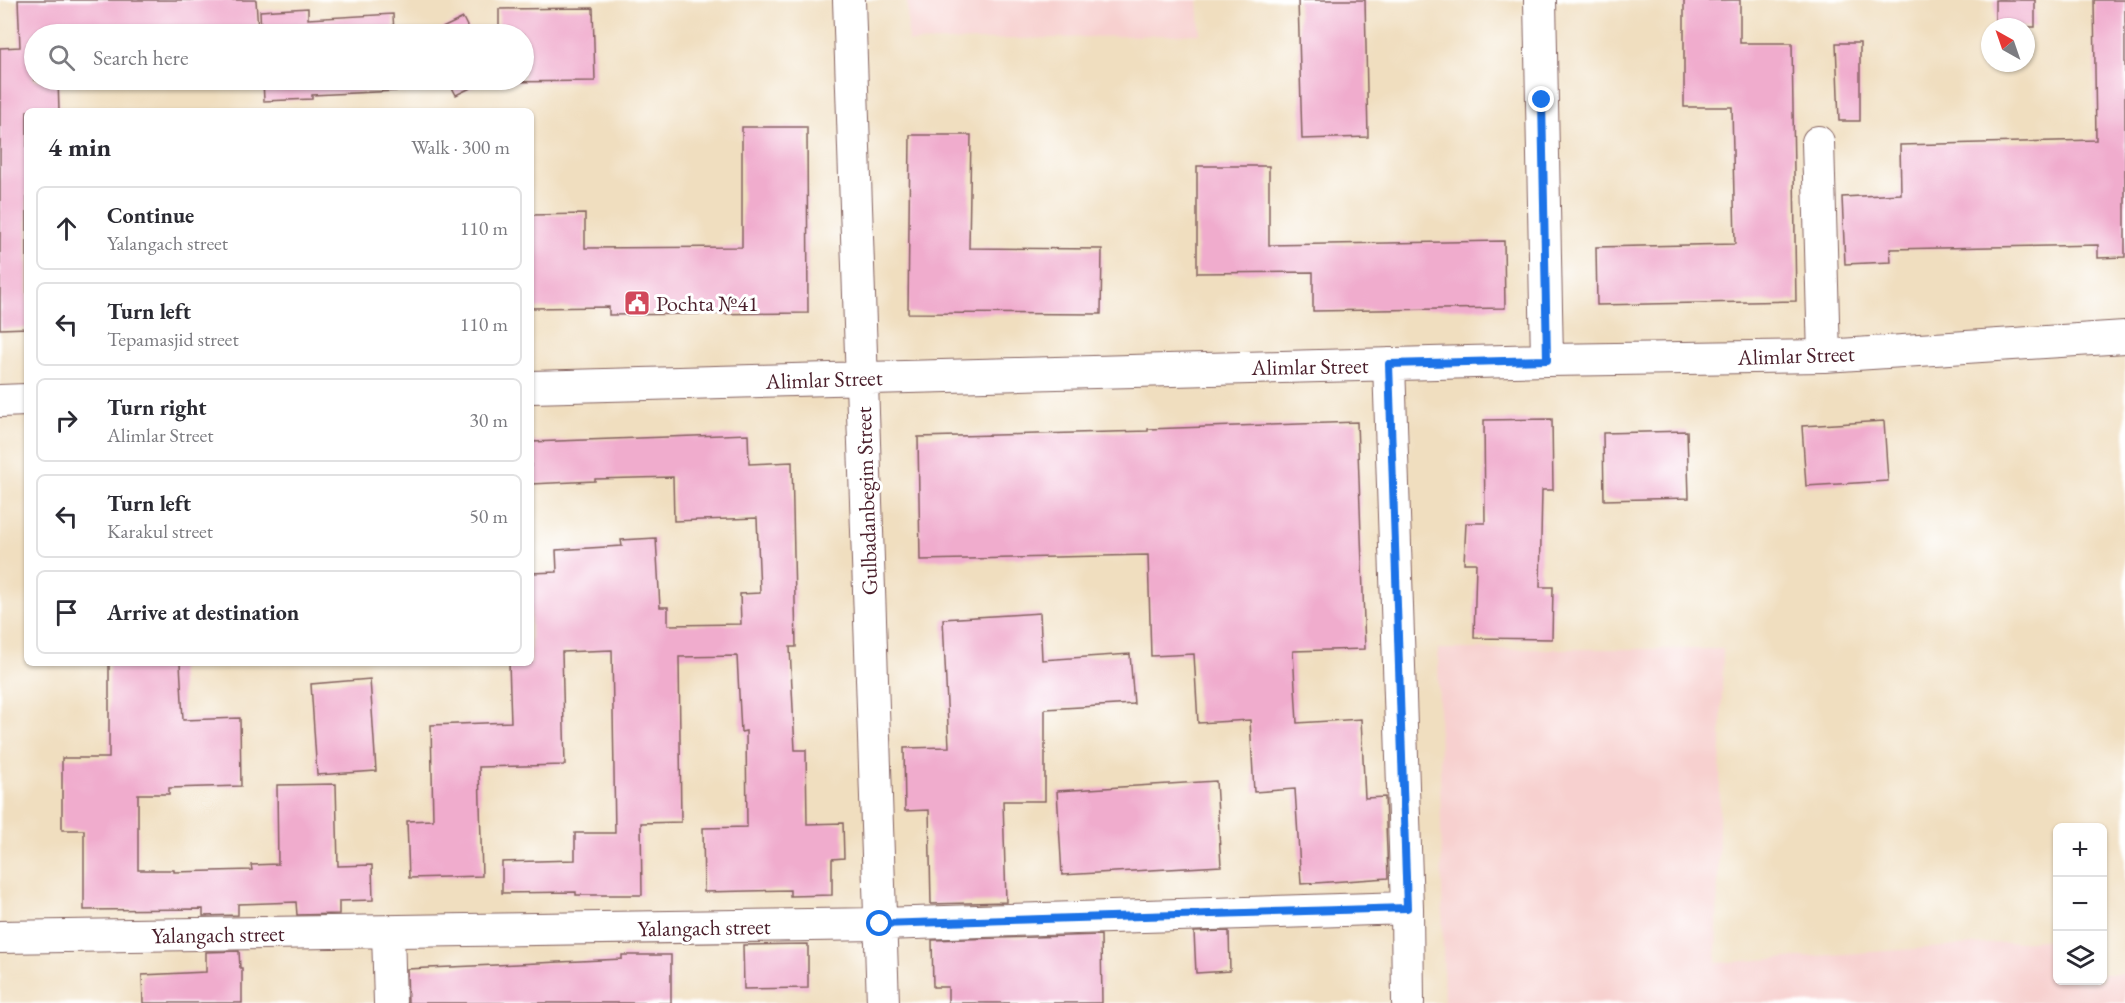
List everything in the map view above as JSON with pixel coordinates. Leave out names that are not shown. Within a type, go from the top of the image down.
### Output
[{"type":"street","name":"Gulbadanbegim Street","points":[[849,0],[883,1003]]},
{"type":"street","points":[[1540,0],[1547,360]]},
{"type":"street","points":[[1818,142],[1824,356]]},
{"type":"street","name":"Аlimlar Street","points":[[534,387],[1547,360],[1824,356],[2125,337]]},
{"type":"street","points":[[1389,364],[1407,908],[1408,1003]]},
{"type":"street","points":[[0,401],[24,400]]},
{"type":"street","name":"Yalangach street","points":[[0,937],[880,924],[1407,908]]},
{"type":"street","points":[[388,932],[390,1003]]},
{"type":"shaded area","points":[[907,0],[1198,0],[1200,34],[908,42]]},
{"type":"shaded area","points":[[1438,649],[1723,649],[1716,963],[2053,939],[2053,985],[2107,985],[2107,974],[2125,974],[2125,1003],[1444,1003]]},
{"type":"building","points":[[18,0],[256,0],[258,24],[24,24],[24,90],[58,90],[59,108],[24,108],[24,328],[0,329],[0,48],[20,47]]},
{"type":"building","points":[[1298,0],[1365,0],[1368,137],[1302,139]]},
{"type":"building","points":[[1684,0],[1740,0],[1740,43],[1792,43],[1796,301],[1597,305],[1596,247],[1735,244],[1732,107],[1684,107]]},
{"type":"building","points":[[1995,0],[2035,0],[2035,18],[1995,18]]},
{"type":"building","points":[[2094,0],[2125,0],[2125,257],[2098,258],[2098,245],[1890,249],[1891,262],[1845,264],[1842,197],[1901,194],[1900,145],[2096,140]]},
{"type":"building","points":[[308,8],[308,19],[393,14],[394,24],[261,24],[260,11]]},
{"type":"building","points":[[593,8],[595,81],[534,82],[534,24],[499,24],[499,9]]},
{"type":"building","points":[[463,18],[466,24],[451,24]]},
{"type":"building","points":[[1836,43],[1860,43],[1860,121],[1839,121]]},
{"type":"building","points":[[263,90],[396,90],[312,95],[312,99],[264,101]]},
{"type":"building","points":[[453,90],[466,90],[456,95]]},
{"type":"building","points":[[742,127],[807,127],[808,313],[609,315],[609,307],[534,308],[534,215],[585,214],[585,248],[742,247]]},
{"type":"building","points":[[910,135],[971,135],[969,248],[1102,249],[1101,314],[908,313]]},
{"type":"building","points":[[1197,166],[1269,166],[1269,245],[1504,241],[1505,308],[1313,311],[1313,272],[1197,273]]},
{"type":"building","points":[[1552,419],[1553,490],[1542,490],[1540,587],[1553,587],[1552,639],[1474,638],[1476,563],[1464,563],[1466,523],[1485,523],[1484,420]]},
{"type":"building","points":[[1884,421],[1888,481],[1806,486],[1802,426]]},
{"type":"building","points":[[1357,422],[1365,649],[1293,651],[1297,723],[1361,719],[1365,798],[1385,797],[1388,878],[1301,884],[1295,789],[1254,792],[1250,720],[1198,723],[1194,654],[1151,656],[1148,555],[920,560],[918,437],[1148,431],[1148,429]]},
{"type":"building","points":[[1687,431],[1689,498],[1604,500],[1603,433]]},
{"type":"building","points":[[748,434],[749,464],[792,462],[796,647],[790,647],[795,750],[806,750],[807,824],[843,823],[844,858],[832,859],[832,895],[790,896],[790,890],[704,892],[703,828],[747,827],[746,731],[741,732],[737,656],[679,657],[681,822],[641,823],[642,895],[576,895],[576,892],[502,893],[502,862],[575,860],[575,833],[615,833],[612,650],[562,652],[565,765],[479,767],[482,876],[409,878],[407,821],[433,820],[431,725],[511,722],[509,666],[534,666],[534,573],[557,572],[556,550],[622,546],[621,540],[656,538],[660,607],[668,607],[668,625],[741,624],[740,594],[760,593],[757,518],[674,521],[673,477],[595,479],[595,481],[534,484],[534,442]]},
{"type":"building","points":[[1040,613],[1042,660],[1130,654],[1134,704],[1045,709],[1045,801],[1003,801],[1006,902],[931,904],[929,810],[905,811],[904,748],[949,747],[943,619]]},
{"type":"building","points":[[109,666],[180,666],[183,720],[240,718],[241,786],[169,788],[169,794],[138,794],[138,870],[174,870],[174,872],[252,870],[251,865],[278,864],[277,785],[336,784],[338,866],[372,865],[373,900],[339,901],[339,914],[297,915],[296,902],[238,904],[238,915],[203,916],[203,909],[84,910],[84,830],[62,830],[62,758],[109,758]]},
{"type":"building","points":[[370,679],[376,771],[317,775],[311,684]]},
{"type":"building","points":[[1216,781],[1221,866],[1062,875],[1057,791]]},
{"type":"building","points":[[1229,931],[1230,971],[1196,973],[1194,932]]},
{"type":"building","points":[[1101,935],[1102,1003],[948,1003],[948,987],[933,987],[932,940]]},
{"type":"building","points":[[808,944],[808,988],[744,989],[743,945]]},
{"type":"building","points":[[239,951],[240,968],[242,968],[242,1003],[143,1003],[142,975],[206,972],[206,952]]},
{"type":"building","points":[[622,955],[671,955],[671,1003],[408,1003],[407,969],[622,959]]},
{"type":"place","name":"Pochta №41","points":[[637,303]]},
{"type":"route","points":[[880,924],[1407,908],[1389,364],[1547,360],[1542,100]]}]
